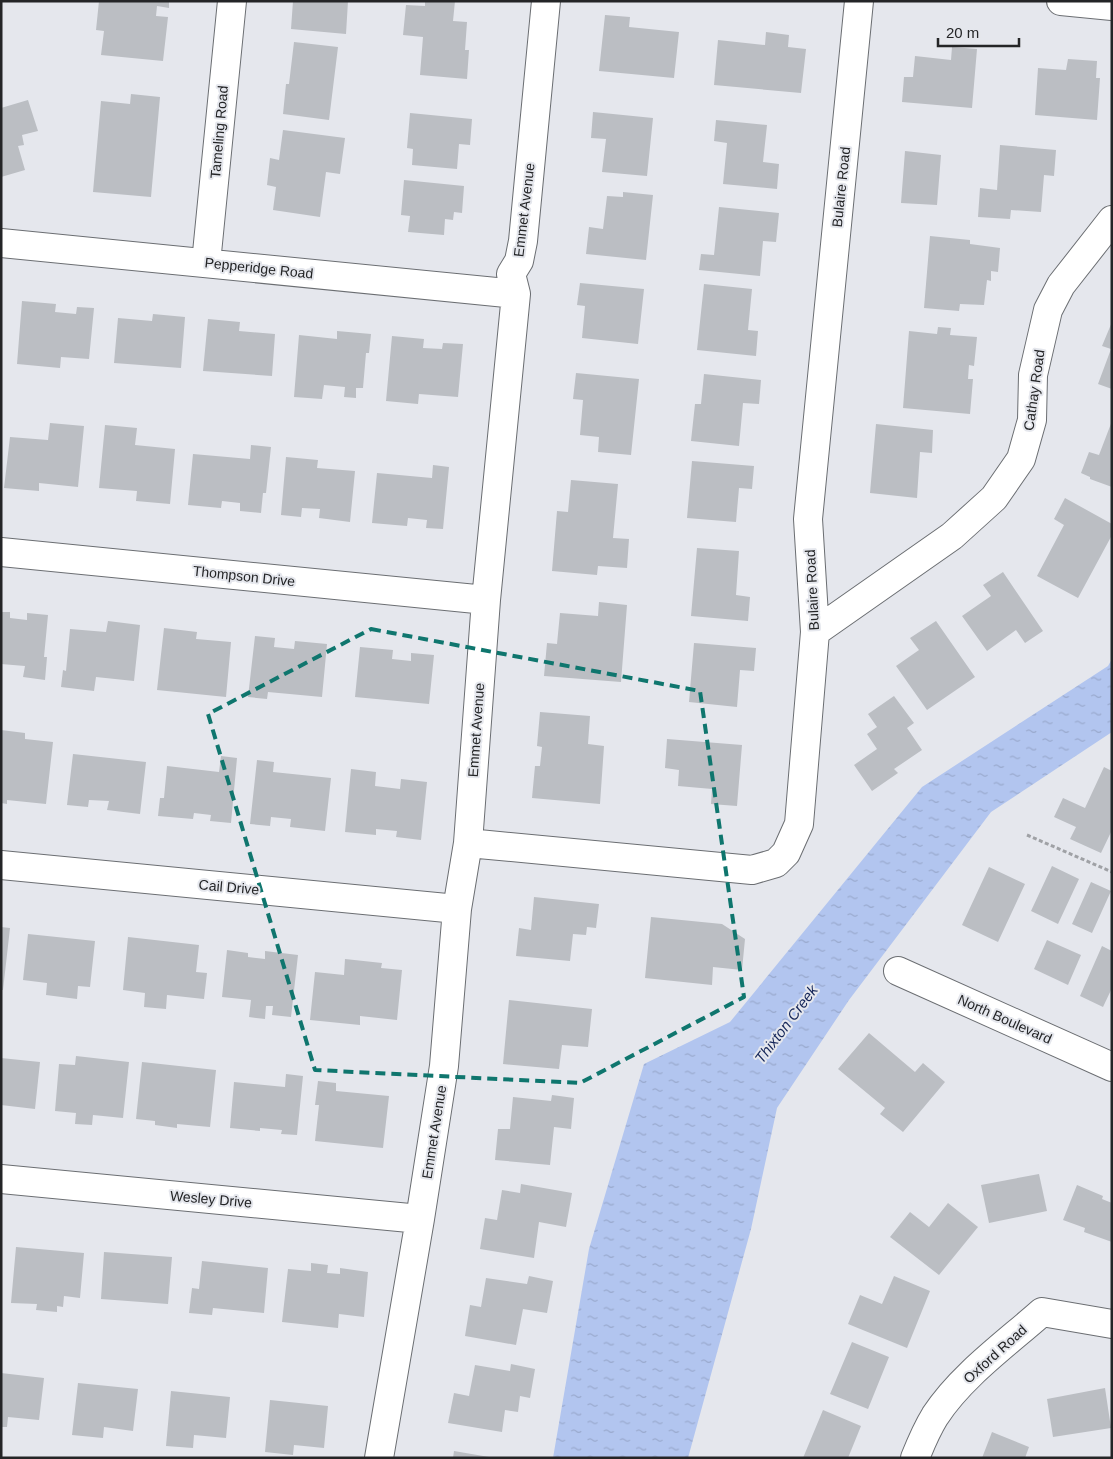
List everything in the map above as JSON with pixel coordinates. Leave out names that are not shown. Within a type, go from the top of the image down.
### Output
[{"type":"street","name":"Tameling Road","points":[[206,263],[232,1]]},
{"type":"street","name":"Emmet Avenue","points":[[379,1458],[444,1066],[457,909],[468,843],[486,600],[516,294],[511,274],[519,261],[523,241],[546,1]]},
{"type":"street","name":"Bulaire Road","points":[[468,843],[752,870],[776,863],[786,853],[799,824],[815,632],[808,519],[859,1]]},
{"type":"street","points":[[1061,1],[1112,6]]},
{"type":"street","name":"Cathay Road","points":[[815,632],[952,536],[994,498],[1021,459],[1032,420],[1033,375],[1048,310],[1061,285],[1112,220]]},
{"type":"street","name":"Pepperidge Road","points":[[1,243],[516,294]]},
{"type":"street","name":"Thompson Drive","points":[[1,552],[486,600]]},
{"type":"street","name":"Cail Drive","points":[[1,865],[457,909]]},
{"type":"street","name":"North Boulevard","points":[[898,971],[1112,1067]]},
{"type":"street","name":"Wesley Drive","points":[[1,1179],[420,1219]]},
{"type":"street","name":"Oxford Road","points":[[915,1458],[936,1415],[965,1380],[1042,1312],[1112,1324]]},
{"type":"path","points":[[1027,835],[1112,872]]},
{"type":"highlighted area","points":[[371,629],[700,691],[744,997],[580,1083],[315,1070],[208,714]]},
{"type":"water","name":"Thixton Creek","points":[[1112,659],[1112,732],[991,812],[849,1000],[777,1108],[751,1229],[688,1458],[553,1458],[589,1249],[644,1064],[730,1022],[922,787],[1108,666]]},
{"type":"building","points":[[99,1],[169,1],[169,8],[157,6],[156,16],[168,17],[163,61],[101,55],[104,31],[96,30]]},
{"type":"building","points":[[293,1],[348,1],[346,34],[291,29]]},
{"type":"building","points":[[425,1],[455,1],[453,21],[467,22],[465,50],[469,50],[467,79],[420,75],[423,37],[403,35],[406,5],[425,6]]},
{"type":"building","points":[[605,15],[630,17],[629,27],[679,32],[674,78],[599,71]]},
{"type":"building","points":[[766,32],[789,35],[788,47],[806,49],[801,93],[714,85],[718,40],[765,45]]},
{"type":"building","points":[[294,42],[338,47],[329,120],[283,114],[286,84],[289,84]]},
{"type":"building","points":[[952,47],[977,49],[972,108],[902,102],[904,77],[913,77],[915,56],[951,60]]},
{"type":"building","points":[[1068,59],[1097,61],[1096,78],[1100,78],[1097,120],[1035,115],[1038,68],[1066,70]]},
{"type":"building","points":[[131,94],[160,97],[151,197],[93,192],[101,101],[130,104]]},
{"type":"building","points":[[28,100],[38,131],[22,135],[24,145],[18,146],[25,170],[1,177],[1,108]]},
{"type":"building","points":[[593,112],[653,118],[647,176],[602,172],[606,139],[591,138]]},
{"type":"building","points":[[410,113],[472,119],[470,145],[459,144],[457,169],[412,165],[413,149],[407,148]]},
{"type":"building","points":[[716,120],[767,125],[763,162],[779,164],[777,189],[723,184],[727,143],[714,141]]},
{"type":"building","points":[[283,130],[345,138],[340,174],[326,172],[320,217],[273,210],[276,187],[267,185],[270,158],[279,160]]},
{"type":"building","points":[[1000,145],[1056,150],[1054,176],[1044,175],[1041,212],[1011,210],[1010,219],[978,217],[980,188],[997,190]]},
{"type":"building","points":[[905,151],[941,155],[937,205],[901,203]]},
{"type":"building","points":[[404,180],[464,186],[462,213],[454,212],[453,220],[445,219],[444,235],[408,232],[410,216],[401,215]]},
{"type":"building","points":[[623,192],[653,195],[646,260],[586,254],[589,227],[603,229],[607,196],[623,197]]},
{"type":"building","points":[[719,207],[779,213],[776,242],[763,241],[760,276],[699,270],[701,254],[714,255]]},
{"type":"building","points":[[930,236],[970,240],[970,244],[1000,248],[998,272],[991,271],[991,281],[987,280],[984,305],[960,304],[959,311],[924,308]]},
{"type":"building","points":[[580,283],[644,289],[638,344],[582,338],[585,306],[577,305]]},
{"type":"building","points":[[704,284],[752,289],[748,330],[758,331],[756,356],[697,350]]},
{"type":"building","points":[[22,301],[56,304],[55,312],[76,314],[77,307],[94,308],[89,359],[61,357],[60,368],[17,364]]},
{"type":"building","points":[[153,314],[185,317],[181,368],[114,363],[118,318],[152,321]]},
{"type":"building","points":[[208,319],[240,322],[239,331],[275,334],[272,376],[203,371]]},
{"type":"building","points":[[1112,322],[1112,389],[1098,384],[1111,349],[1102,346]]},
{"type":"building","points":[[938,327],[951,328],[950,335],[977,337],[974,366],[969,365],[968,379],[973,379],[970,414],[903,408],[909,331],[937,334]]},
{"type":"building","points":[[337,331],[371,334],[369,353],[366,353],[363,388],[356,388],[356,398],[344,397],[345,387],[324,385],[322,399],[294,397],[299,335],[337,339]]},
{"type":"building","points":[[392,336],[424,339],[423,348],[442,349],[443,343],[463,344],[458,397],[419,394],[418,404],[386,401]]},
{"type":"building","points":[[576,373],[639,379],[631,455],[598,452],[599,437],[580,435],[583,400],[573,399]]},
{"type":"building","points":[[704,374],[761,380],[759,404],[743,403],[739,446],[691,441],[695,404],[701,404]]},
{"type":"building","points":[[1112,421],[1112,487],[1090,479],[1090,477],[1081,473],[1089,452],[1099,455]]},
{"type":"building","points":[[50,423],[84,426],[78,487],[39,483],[39,491],[4,488],[10,437],[48,440]]},
{"type":"building","points":[[876,424],[933,430],[932,453],[920,452],[917,498],[870,493]]},
{"type":"building","points":[[105,425],[137,428],[135,445],[175,449],[170,504],[136,501],[137,491],[99,488]]},
{"type":"building","points":[[251,445],[271,447],[266,493],[263,493],[261,513],[240,511],[240,503],[222,501],[221,508],[188,505],[193,454],[250,459]]},
{"type":"building","points":[[286,457],[318,460],[317,468],[355,471],[350,522],[319,518],[320,509],[302,508],[301,517],[281,515]]},
{"type":"building","points":[[692,461],[754,466],[752,489],[739,488],[736,522],[687,518]]},
{"type":"building","points":[[433,465],[449,467],[443,529],[426,528],[427,520],[408,518],[407,526],[372,523],[377,473],[432,478]]},
{"type":"building","points":[[571,480],[618,484],[613,538],[629,539],[627,568],[598,566],[597,575],[552,571],[557,511],[568,512]]},
{"type":"building","points":[[1065,498],[1112,524],[1112,535],[1078,598],[1037,576],[1064,525],[1054,519]]},
{"type":"building","points":[[697,548],[739,551],[736,595],[750,597],[748,621],[691,616]]},
{"type":"building","points":[[1003,572],[1043,631],[1025,643],[1016,630],[987,651],[962,616],[991,596],[983,585]]},
{"type":"building","points":[[599,602],[627,605],[621,682],[544,676],[547,643],[557,644],[560,613],[598,616]]},
{"type":"building","points":[[1,612],[10,612],[10,618],[27,620],[27,613],[48,615],[44,657],[47,657],[45,680],[23,677],[25,666],[1,664]]},
{"type":"building","points":[[108,621],[140,625],[134,681],[96,677],[94,691],[61,687],[63,670],[66,671],[70,629],[106,632]]},
{"type":"building","points":[[936,621],[975,677],[927,710],[896,666],[919,650],[910,638]]},
{"type":"building","points":[[164,628],[197,632],[196,639],[231,642],[226,697],[157,690]]},
{"type":"building","points":[[255,636],[275,638],[274,647],[294,649],[295,641],[327,644],[322,697],[268,692],[267,699],[248,697]]},
{"type":"building","points":[[694,643],[756,648],[754,671],[740,670],[737,707],[689,702]]},
{"type":"building","points":[[360,647],[393,650],[392,659],[411,661],[411,653],[434,655],[429,704],[355,697]]},
{"type":"building","points":[[894,696],[914,723],[907,728],[922,750],[894,769],[898,773],[872,791],[854,765],[877,749],[867,734],[877,727],[868,714]]},
{"type":"building","points":[[540,712],[590,716],[588,744],[604,746],[600,804],[532,798],[535,766],[540,766],[542,747],[537,746]]},
{"type":"building","points":[[1,730],[25,733],[25,739],[53,742],[46,804],[7,800],[7,804],[1,803]]},
{"type":"building","points":[[667,739],[742,745],[737,806],[711,804],[712,789],[678,786],[679,770],[665,768]]},
{"type":"building","points":[[73,754],[146,762],[140,814],[107,810],[109,801],[89,800],[88,807],[67,805]]},
{"type":"building","points":[[221,756],[237,758],[231,823],[210,821],[211,815],[194,813],[193,819],[158,816],[160,798],[164,798],[167,766],[219,772]]},
{"type":"building","points":[[257,760],[274,762],[273,772],[331,778],[325,831],[290,827],[291,819],[271,817],[270,826],[250,824]]},
{"type":"building","points":[[1104,767],[1112,771],[1112,830],[1101,853],[1070,839],[1076,827],[1054,817],[1063,798],[1085,808]]},
{"type":"building","points":[[351,769],[376,772],[375,786],[400,789],[401,779],[427,782],[421,840],[396,837],[397,831],[376,829],[376,835],[345,832]]},
{"type":"building","points":[[1052,866],[1079,879],[1058,924],[1031,911]]},
{"type":"building","points":[[989,867],[1025,884],[998,942],[962,925]]},
{"type":"building","points":[[1091,882],[1111,891],[1092,933],[1072,924]]},
{"type":"building","points":[[534,897],[599,904],[596,928],[587,927],[586,935],[573,934],[570,961],[516,956],[519,928],[531,930]]},
{"type":"building","points":[[651,917],[722,924],[745,939],[742,970],[713,967],[712,985],[645,978]]},
{"type":"building","points":[[1,927],[10,928],[3,990],[1,990]]},
{"type":"building","points":[[28,934],[95,941],[90,987],[78,986],[77,999],[46,995],[47,983],[23,980]]},
{"type":"building","points":[[128,937],[199,945],[196,972],[207,973],[204,999],[167,995],[166,1009],[144,1007],[145,993],[123,990]]},
{"type":"building","points":[[1047,940],[1081,955],[1068,985],[1034,969]]},
{"type":"building","points":[[1102,946],[1112,951],[1112,988],[1103,1007],[1080,996]]},
{"type":"building","points":[[227,950],[248,953],[248,957],[265,959],[265,951],[298,955],[291,1017],[272,1015],[273,1006],[266,1006],[265,1019],[249,1017],[251,1000],[222,997]]},
{"type":"building","points":[[345,959],[382,963],[381,968],[402,970],[397,1020],[360,1016],[360,1025],[310,1020],[315,972],[344,975]]},
{"type":"building","points":[[509,1000],[592,1009],[588,1047],[562,1045],[559,1069],[503,1064]]},
{"type":"building","points":[[869,1033],[915,1072],[923,1063],[945,1082],[903,1132],[880,1114],[885,1108],[838,1069]]},
{"type":"building","points":[[76,1056],[129,1062],[123,1118],[93,1115],[92,1125],[75,1124],[76,1113],[55,1111],[59,1064],[75,1065]]},
{"type":"building","points":[[1,1058],[40,1062],[35,1109],[1,1105]]},
{"type":"building","points":[[142,1062],[216,1070],[210,1127],[177,1124],[177,1128],[155,1125],[155,1121],[136,1119]]},
{"type":"building","points":[[286,1074],[303,1076],[297,1135],[281,1134],[282,1130],[260,1128],[260,1131],[230,1128],[234,1082],[285,1087]]},
{"type":"building","points":[[318,1081],[336,1083],[336,1091],[389,1096],[383,1148],[315,1141],[319,1105],[315,1105]]},
{"type":"building","points":[[552,1095],[574,1098],[571,1129],[554,1127],[550,1165],[495,1160],[498,1129],[510,1129],[513,1097],[551,1101]]},
{"type":"building","points":[[1039,1174],[1047,1211],[989,1223],[981,1185]]},
{"type":"building","points":[[521,1184],[572,1193],[566,1227],[539,1222],[534,1258],[480,1249],[485,1218],[497,1220],[502,1190],[520,1193]]},
{"type":"building","points":[[1077,1185],[1103,1196],[1102,1199],[1112,1203],[1112,1242],[1084,1232],[1085,1228],[1063,1220]]},
{"type":"building","points":[[948,1203],[978,1227],[939,1275],[890,1237],[910,1212],[929,1227]]},
{"type":"building","points":[[16,1247],[84,1253],[80,1298],[64,1296],[63,1307],[57,1306],[57,1312],[36,1310],[37,1304],[11,1303]]},
{"type":"building","points":[[104,1252],[172,1257],[168,1304],[101,1299]]},
{"type":"building","points":[[202,1261],[268,1268],[264,1313],[213,1308],[212,1315],[189,1313],[192,1288],[199,1289]]},
{"type":"building","points":[[311,1263],[328,1265],[327,1273],[340,1274],[340,1268],[368,1272],[364,1317],[339,1314],[338,1328],[282,1322],[288,1269],[311,1271]]},
{"type":"building","points":[[529,1276],[553,1281],[547,1313],[523,1309],[516,1345],[465,1336],[470,1305],[481,1307],[486,1278],[527,1284]]},
{"type":"building","points":[[894,1276],[930,1291],[907,1348],[848,1324],[860,1295],[882,1304]]},
{"type":"building","points":[[852,1342],[889,1357],[868,1409],[830,1394]]},
{"type":"building","points":[[511,1364],[535,1369],[530,1398],[520,1396],[518,1412],[505,1410],[502,1432],[448,1423],[454,1393],[469,1396],[475,1365],[510,1371]]},
{"type":"building","points":[[1,1373],[44,1378],[39,1420],[8,1417],[7,1427],[1,1427]]},
{"type":"building","points":[[78,1383],[138,1389],[133,1431],[104,1427],[103,1438],[72,1435]]},
{"type":"building","points":[[1105,1388],[1111,1428],[1053,1437],[1047,1399]]},
{"type":"building","points":[[171,1391],[230,1397],[226,1438],[194,1435],[193,1448],[166,1446]]},
{"type":"building","points":[[270,1400],[328,1406],[324,1448],[294,1445],[293,1455],[265,1452]]},
{"type":"building","points":[[823,1410],[861,1426],[848,1458],[803,1458]]},
{"type":"building","points":[[992,1432],[1029,1447],[1025,1458],[982,1458]]},
{"type":"building","points":[[454,1451],[489,1457],[489,1458],[453,1458]]}]
